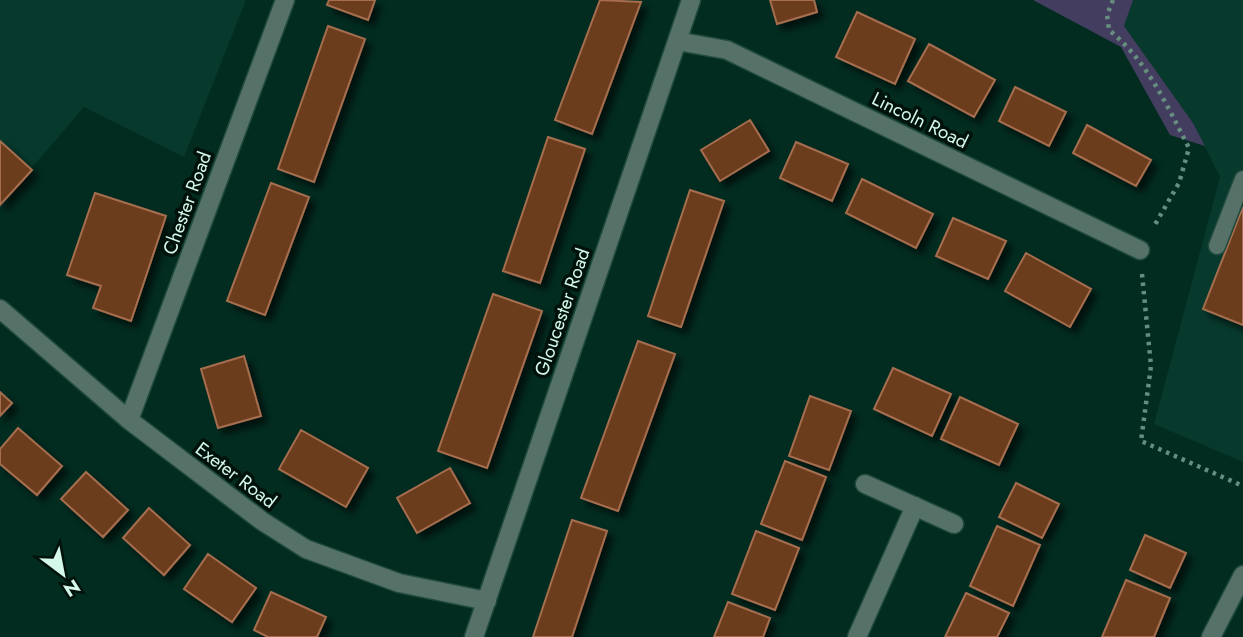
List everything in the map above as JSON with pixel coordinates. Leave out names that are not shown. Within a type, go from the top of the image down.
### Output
[{"type":"street","name":"Chester Road","points":[[129,420],[285,0]]},
{"type":"street","name":"Gloucester Road","points":[[474,637],[691,0]]},
{"type":"street","name":"Lincoln Road","points":[[677,41],[727,50],[1140,250]]},
{"type":"street","name":"Exeter Road","points":[[0,309],[129,420],[262,521],[306,550],[399,583],[486,601]]},
{"type":"street","points":[[865,484],[954,524]]},
{"type":"street","points":[[857,637],[915,506]]},
{"type":"street","points":[[1211,637],[1239,577],[1243,575]]},
{"type":"lane","points":[[1216,246],[1243,178]]},
{"type":"shaded area","points":[[0,0],[246,0],[184,157],[84,107],[0,205]]},
{"type":"shaded area","points":[[1033,0],[1133,0],[1124,26],[1193,123],[1205,146],[1170,135],[1121,47]]},
{"type":"shaded area","points":[[1133,0],[1243,0],[1243,462],[1154,424],[1220,177],[1193,123],[1124,26]]},
{"type":"building","points":[[329,0],[375,0],[368,20],[327,5]]},
{"type":"building","points":[[600,0],[641,2],[592,134],[555,120]]},
{"type":"building","points":[[770,0],[814,0],[817,12],[777,24]]},
{"type":"building","points":[[857,12],[915,39],[895,84],[836,57]]},
{"type":"building","points":[[328,26],[365,39],[314,182],[278,169]]},
{"type":"building","points":[[929,44],[995,80],[974,117],[908,81]]},
{"type":"building","points":[[1015,87],[1066,112],[1049,146],[999,121]]},
{"type":"building","points":[[750,120],[769,151],[720,181],[701,150]]},
{"type":"building","points":[[1087,125],[1151,160],[1136,186],[1073,153]]},
{"type":"building","points":[[548,137],[585,149],[540,283],[503,271]]},
{"type":"building","points":[[0,141],[32,170],[0,205]]},
{"type":"building","points":[[796,142],[848,164],[832,201],[780,178]]},
{"type":"building","points":[[862,179],[933,214],[916,248],[846,213]]},
{"type":"building","points":[[271,183],[309,197],[265,315],[227,301]]},
{"type":"building","points":[[690,190],[724,201],[681,327],[648,316]]},
{"type":"building","points":[[95,193],[166,216],[131,321],[93,308],[101,286],[67,275]]},
{"type":"building","points":[[1243,207],[1243,325],[1203,309]]},
{"type":"building","points":[[953,218],[1006,241],[988,279],[936,256]]},
{"type":"building","points":[[1026,253],[1091,289],[1070,327],[1005,291]]},
{"type":"building","points":[[493,294],[542,311],[487,468],[438,451]]},
{"type":"building","points":[[638,341],[675,354],[618,511],[581,498]]},
{"type":"building","points":[[244,356],[261,416],[218,428],[201,369]]},
{"type":"building","points":[[893,368],[951,394],[932,436],[874,409]]},
{"type":"building","points":[[0,392],[12,403],[0,416]]},
{"type":"building","points":[[810,396],[851,411],[829,470],[789,456]]},
{"type":"building","points":[[960,397],[1018,424],[999,465],[941,439]]},
{"type":"building","points":[[18,428],[62,466],[37,495],[0,464],[0,449]]},
{"type":"building","points":[[301,430],[368,468],[346,507],[279,469]]},
{"type":"building","points":[[785,461],[826,477],[802,540],[761,524]]},
{"type":"building","points":[[450,468],[470,503],[417,533],[397,498]]},
{"type":"building","points":[[86,472],[128,510],[103,537],[61,499]]},
{"type":"building","points":[[1016,483],[1059,504],[1042,538],[999,517]]},
{"type":"building","points":[[149,508],[190,545],[164,575],[123,538]]},
{"type":"building","points":[[572,520],[607,531],[572,637],[533,637]]},
{"type":"building","points":[[997,526],[1040,545],[1013,606],[970,586]]},
{"type":"building","points":[[756,531],[799,548],[775,610],[732,594]]},
{"type":"building","points":[[1145,535],[1186,553],[1170,588],[1130,570]]},
{"type":"building","points":[[208,554],[256,588],[232,622],[184,589]]},
{"type":"building","points":[[1126,580],[1170,598],[1154,637],[1102,637]]},
{"type":"building","points":[[271,592],[326,617],[317,637],[268,637],[254,630]]},
{"type":"building","points":[[966,593],[1009,613],[997,637],[945,637]]},
{"type":"building","points":[[728,602],[770,618],[763,637],[714,637]]}]
